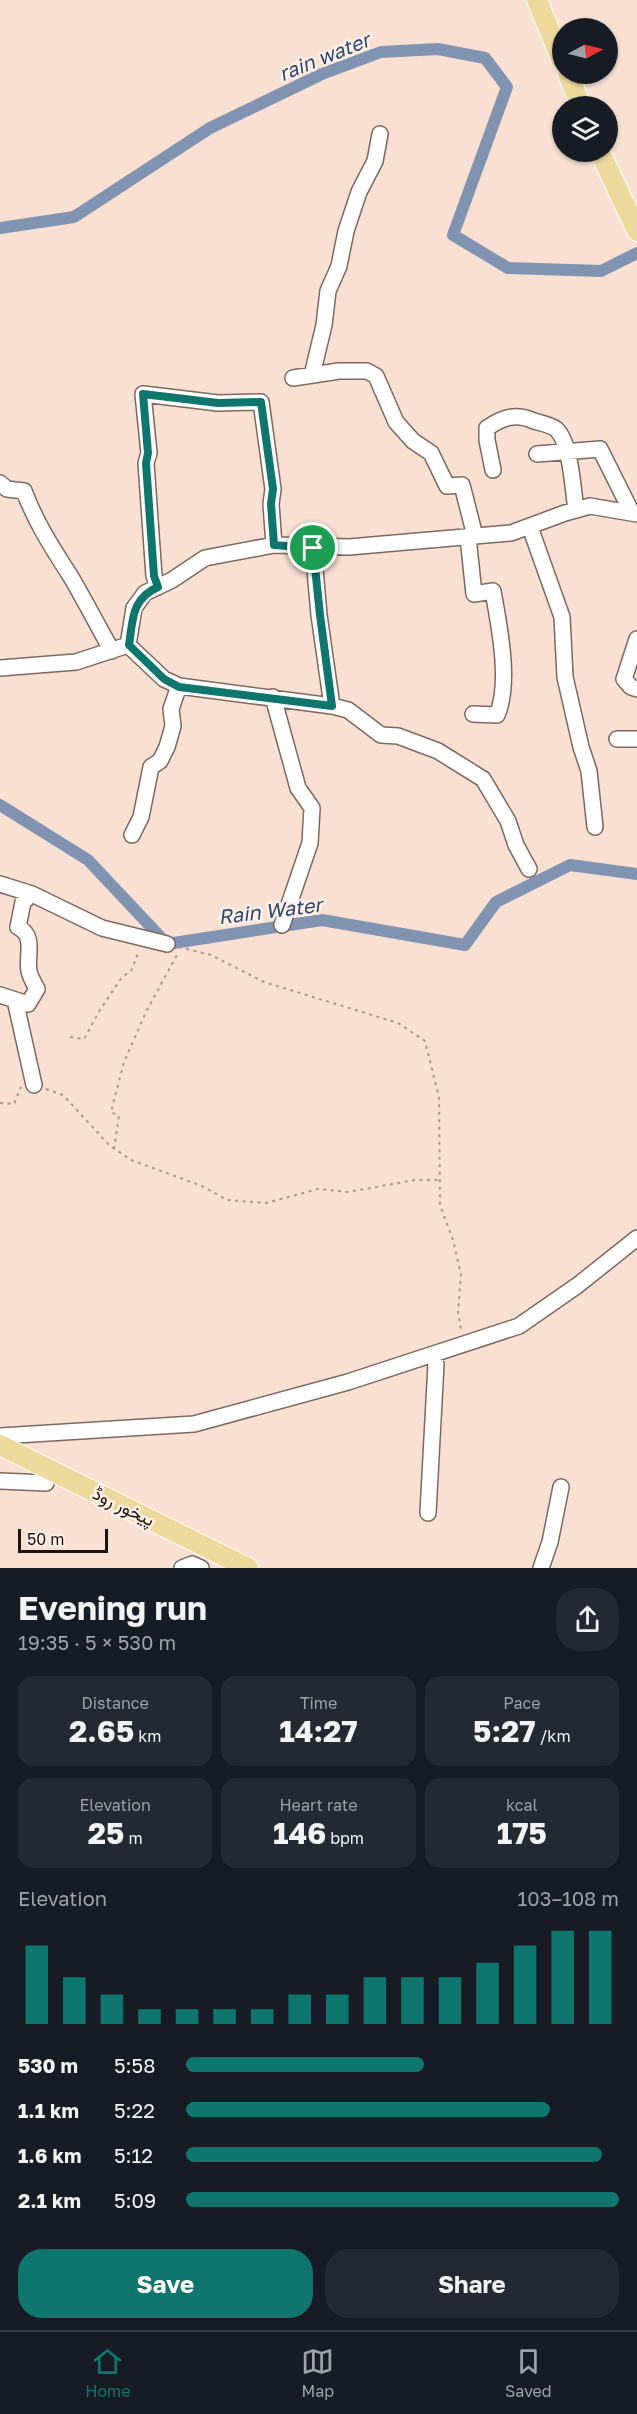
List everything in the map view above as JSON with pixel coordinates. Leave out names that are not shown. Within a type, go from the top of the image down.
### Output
[{"type":"main road","points":[[537,0],[552,37]]},
{"type":"main road","points":[[605,162],[637,231]]},
{"type":"main road","name":"پیخور روڈ","points":[[0,1445],[224,1563]]},
{"type":"main road","name":"پیخور روڈ","points":[[0,1460],[46,1482],[195,1565],[224,1563],[248,1568]]},
{"type":"street","points":[[312,375],[324,325],[328,291],[339,266],[346,231],[359,192],[375,161],[380,134]]},
{"type":"street","points":[[293,378],[339,371],[367,371],[376,376],[396,422],[413,441],[430,453],[447,486],[462,485],[472,536],[474,594],[493,591],[502,645],[502,704],[497,715],[473,714]]},
{"type":"street","points":[[158,587],[154,576],[143,394],[218,403],[261,402],[273,489],[271,504],[274,545]]},
{"type":"street","points":[[493,470],[487,428],[498,420],[510,416],[524,416],[556,429],[564,441],[567,452],[576,510]]},
{"type":"street","points":[[537,454],[600,449],[635,513]]},
{"type":"street","points":[[0,483],[6,489],[24,491],[49,544],[112,651]]},
{"type":"street","points":[[129,645],[134,608],[145,592],[158,587],[205,558],[274,545],[313,548],[511,533],[590,506],[635,513]]},
{"type":"street","points":[[530,527],[562,617],[565,677],[581,747],[589,771],[595,827]]},
{"type":"street","points":[[313,548],[332,706]]},
{"type":"street","points":[[637,639],[624,679],[631,687],[637,689]]},
{"type":"street","points":[[0,668],[76,662],[129,645]]},
{"type":"street","points":[[129,645],[164,679],[179,687],[332,706],[348,710],[381,735],[398,736],[438,751],[483,778],[508,821],[516,845],[529,868]]},
{"type":"street","points":[[132,835],[141,817],[151,767],[159,760],[167,747],[173,726],[171,709],[179,687]]},
{"type":"street","points":[[273,697],[288,744],[291,768],[298,788],[312,808],[309,843],[282,925]]},
{"type":"street","points":[[617,739],[637,739]]},
{"type":"street","points":[[0,884],[32,894],[102,928],[174,946]]},
{"type":"street","points":[[0,995],[28,1004],[37,989],[29,974],[30,941],[23,929],[18,927],[23,902],[32,894]]},
{"type":"street","points":[[15,1000],[34,1085]]},
{"type":"street","points":[[0,1436],[194,1424],[348,1382],[519,1326],[578,1285],[637,1238]]},
{"type":"street","points":[[428,1513],[436,1364],[433,1355]]},
{"type":"street","points":[[0,1481],[46,1482]]},
{"type":"street","points":[[541,1568],[550,1542],[561,1487]]},
{"type":"path","points":[[70,1037],[84,1039],[122,977],[131,970],[139,952],[136,936]]},
{"type":"path","points":[[114,1149],[119,1116],[111,1112],[124,1062],[174,946],[211,955],[264,982],[398,1023],[425,1041],[439,1097],[440,1205],[453,1239],[461,1275],[458,1312],[463,1344]]},
{"type":"path","points":[[0,1103],[14,1104],[24,1081],[63,1095],[114,1149],[131,1160],[191,1182],[227,1200],[266,1203],[318,1189],[348,1192],[415,1180],[440,1180]]},
{"type":"waterway","name":"rain water","points":[[0,228],[74,217],[210,128],[322,74],[381,52],[438,49],[485,58],[507,87],[453,235],[508,268],[601,271],[637,253]]},
{"type":"waterway","name":"Rain Water","points":[[0,805],[88,860],[167,944],[322,920],[465,945],[496,902],[570,865],[637,874]]},
{"type":"route","points":[[143,394],[218,403],[261,402],[273,489],[271,504],[274,545],[313,548],[332,706],[179,687],[164,679],[140,658],[129,645],[134,608],[145,592],[158,587],[154,576],[143,394]]}]
